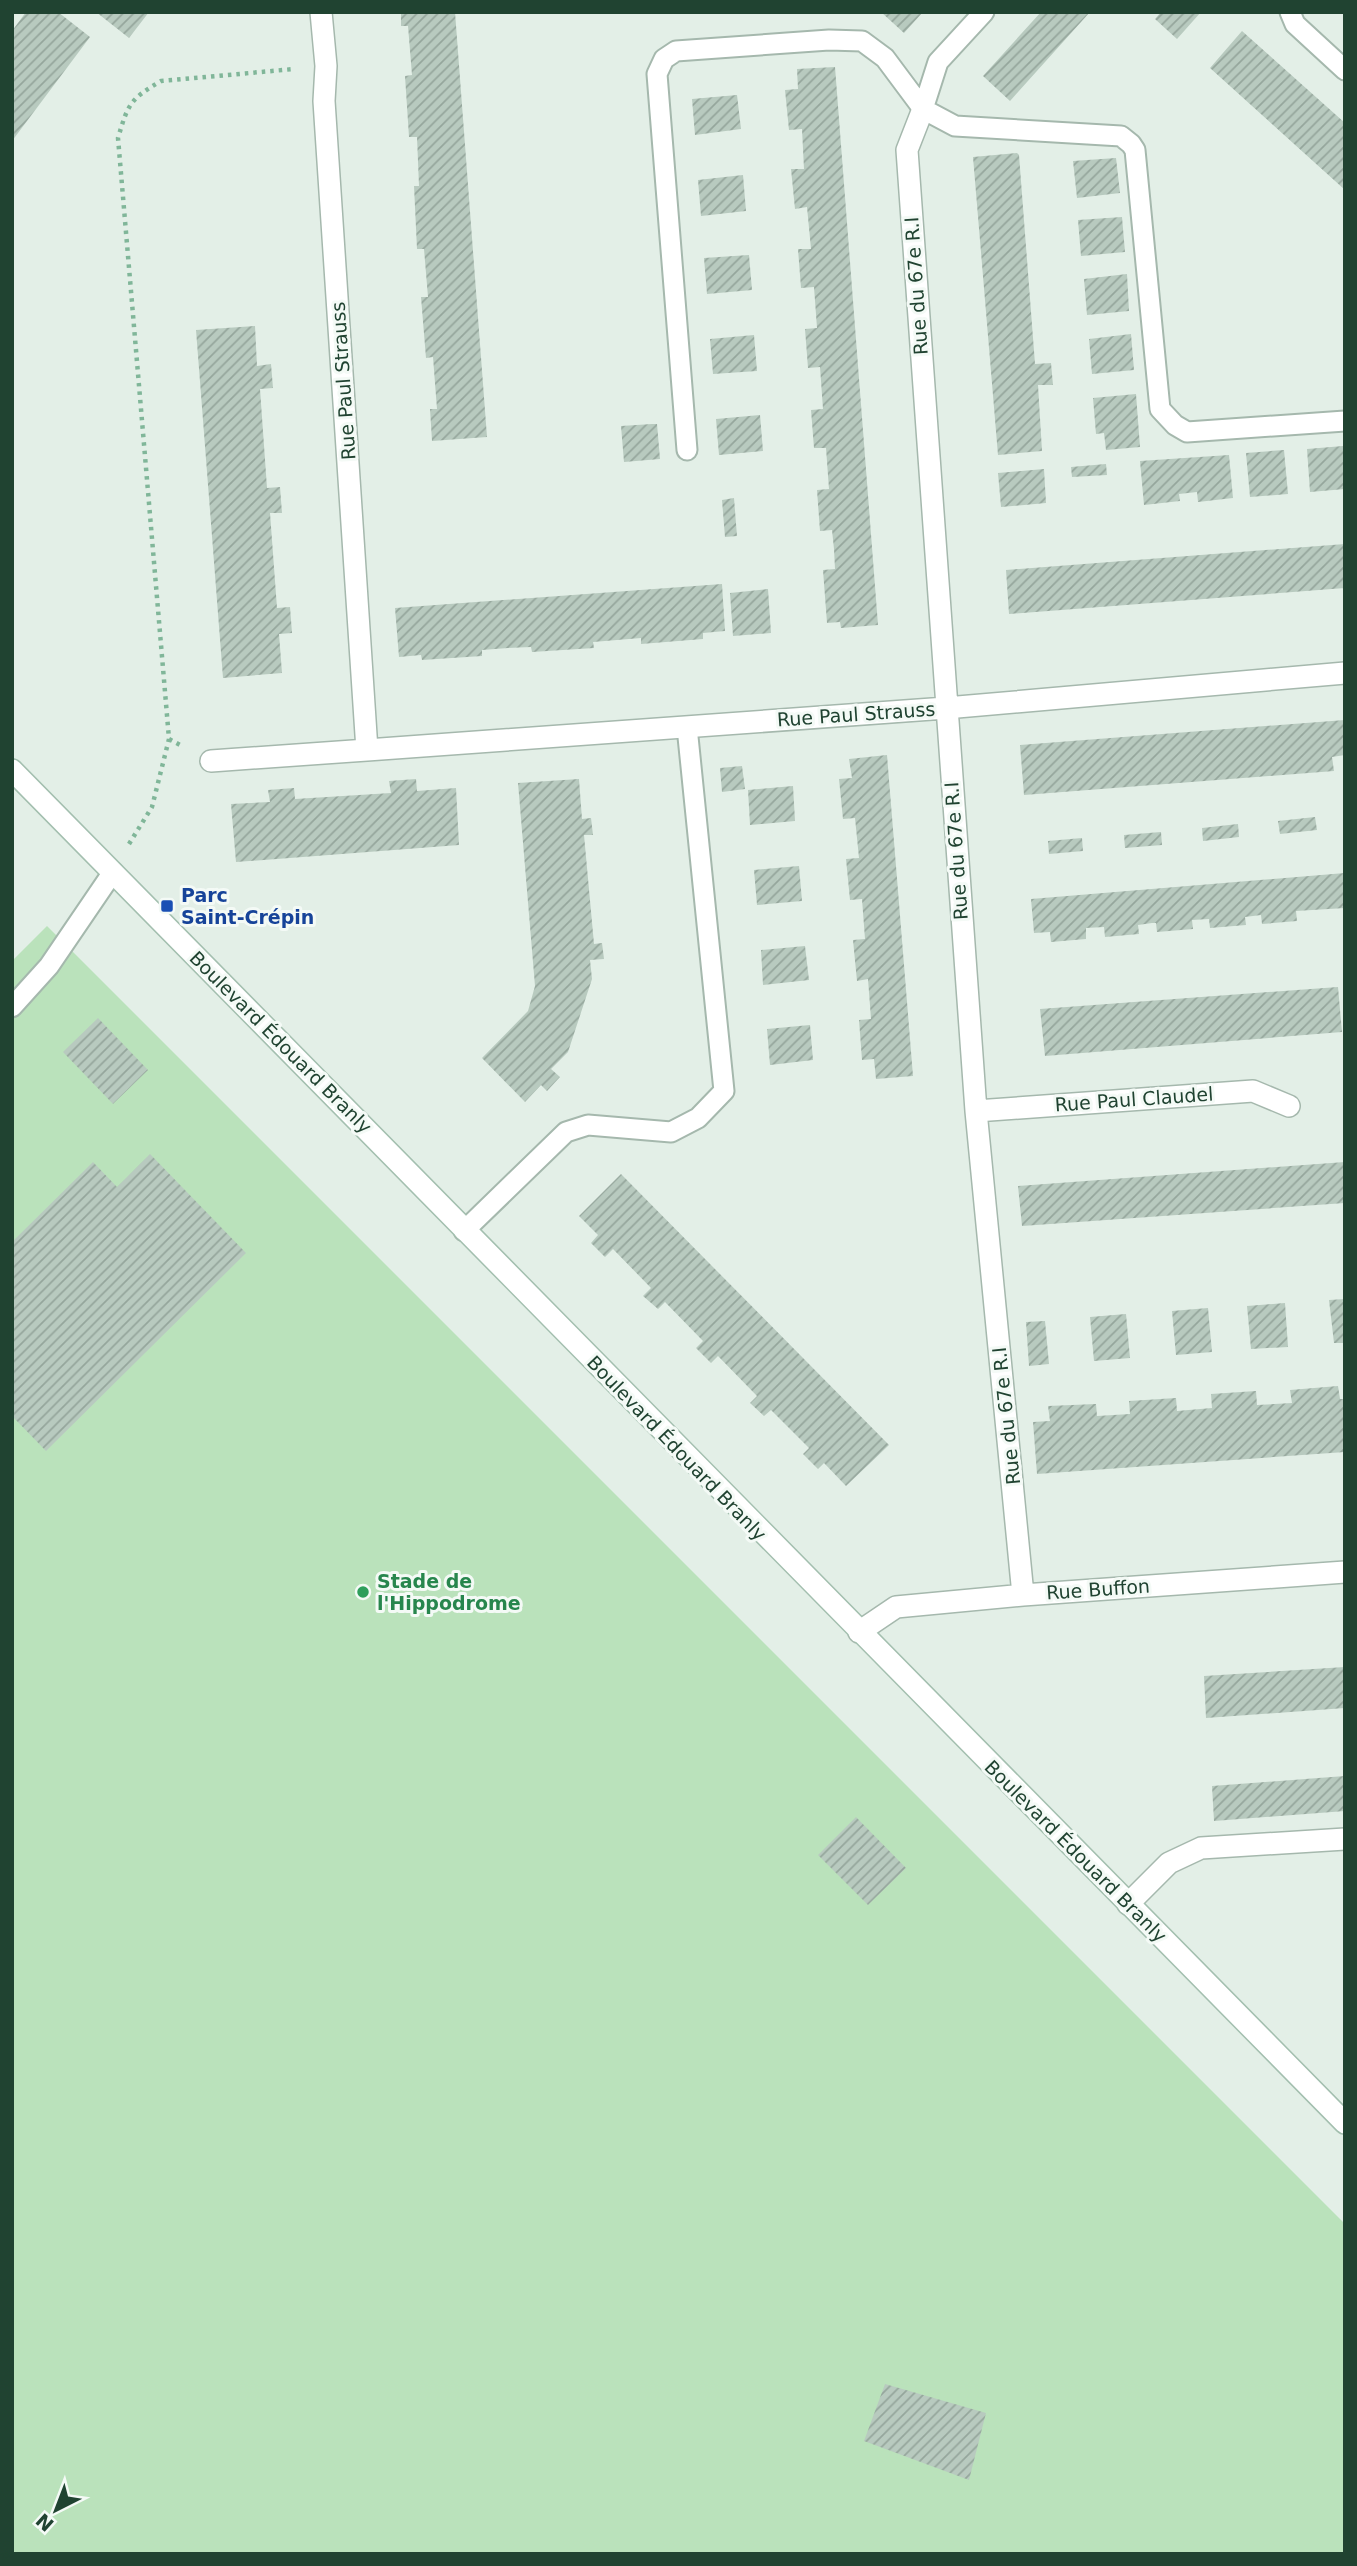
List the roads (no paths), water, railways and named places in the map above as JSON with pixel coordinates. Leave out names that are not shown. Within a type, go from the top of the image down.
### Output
[{"type":"street","name":"Rue Paul Strauss","points":[[321,12],[326,66],[324,101],[368,750]]},
{"type":"street","name":"Rue du 67e R.I","points":[[922,109],[907,150],[976,1111],[1023,1595]]},
{"type":"street","name":"Rue Paul Strauss","points":[[211,761],[946,708],[1345,673]]},
{"type":"street","name":"Boulevard Édouard Branly","points":[[12,771],[1344,2122]]},
{"type":"street","name":"Rue Paul Claudel","points":[[976,1111],[1253,1091],[1289,1106]]},
{"type":"street","name":"Rue Buffon","points":[[859,1632],[896,1607],[1345,1572]]},
{"type":"street","points":[[1128,1904],[1169,1863],[1201,1848],[1345,1839]]},
{"type":"lane","points":[[922,109],[938,62],[984,12]]},
{"type":"lane","points":[[1290,12],[1295,24],[1345,70]]},
{"type":"lane","points":[[687,450],[657,74],[664,59],[676,51],[829,40],[862,41],[885,58],[922,109],[955,126],[1121,136],[1131,144],[1135,150],[1160,410],[1175,425],[1186,432],[1345,421]]},
{"type":"lane","points":[[464,1231],[566,1132],[588,1125],[671,1132],[698,1118],[724,1091],[687,727]]},
{"type":"lane","points":[[12,1007],[49,966],[113,872]]},
{"type":"place","name":"Parc Saint-Crépin","points":[[167,906]]},
{"type":"place","name":"Stade de l'Hippodrome","points":[[363,1592]]}]
